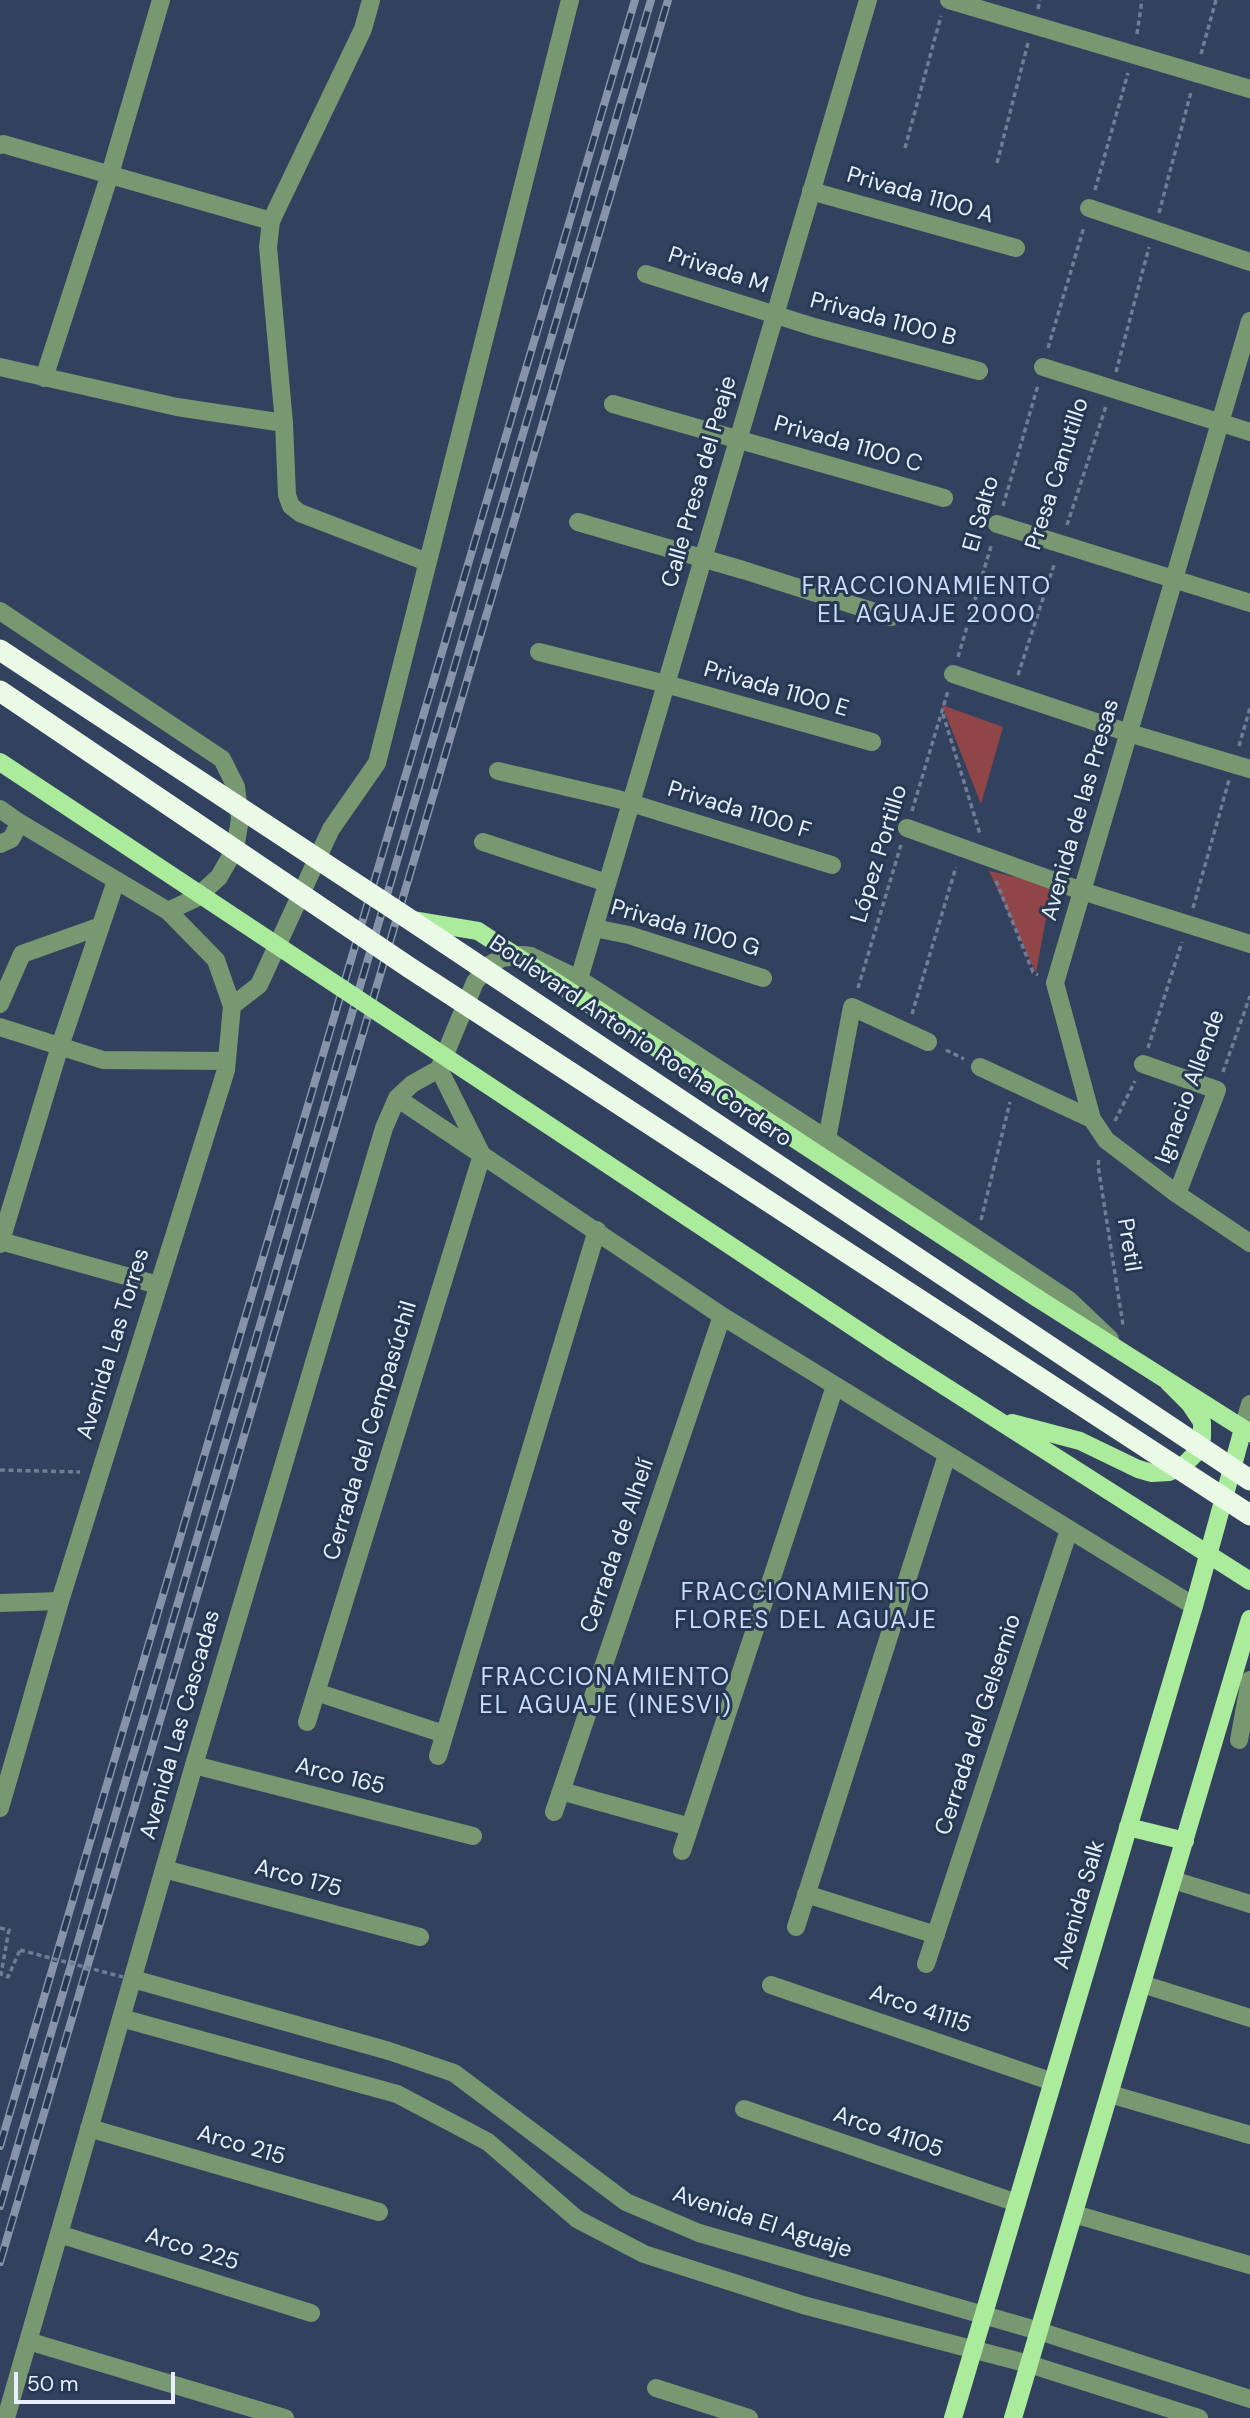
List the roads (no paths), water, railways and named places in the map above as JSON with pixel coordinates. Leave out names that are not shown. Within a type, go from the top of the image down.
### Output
[{"type":"highway","name":"Boulevard Antonio Rocha Cordero","points":[[0,650],[409,919],[1250,1480]]},
{"type":"highway","points":[[0,691],[410,968],[1250,1515]]},
{"type":"main road","points":[[0,762],[891,1352],[1250,1581]]},
{"type":"main road","points":[[409,919],[478,931],[1128,1356]]},
{"type":"main road","name":"Boulevard Antonio Rocha Cordero","points":[[1128,1356],[1246,1431]]},
{"type":"main road","points":[[995,1418],[1080,1441],[1138,1469],[1153,1473],[1169,1472],[1184,1465],[1196,1453],[1202,1438],[1202,1422],[1190,1404],[1168,1382]]},
{"type":"main road","name":"Avenida Salk","points":[[953,2418],[1246,1431]]},
{"type":"main road","points":[[1013,2418],[1215,1739],[1245,1673],[1250,1619]]},
{"type":"main road","points":[[1129,1827],[1185,1840]]},
{"type":"street","points":[[44,378],[110,174],[161,0]]},
{"type":"street","points":[[371,0],[363,29],[271,220],[268,247],[284,423],[287,495],[291,506],[300,513],[427,562]]},
{"type":"street","points":[[232,1006],[259,985],[331,829],[377,763],[570,0]]},
{"type":"street","name":"Calle Presa del Peaje","points":[[579,979],[868,0]]},
{"type":"street","points":[[945,7],[1033,25],[1250,89]]},
{"type":"street","points":[[0,145],[271,220]]},
{"type":"street","name":"Privada 1100 A","points":[[811,191],[1016,248]]},
{"type":"street","points":[[1089,208],[1250,262]]},
{"type":"street","name":"Privada M","points":[[646,274],[775,315]]},
{"type":"street","name":"Privada 1100 B","points":[[775,315],[979,371]]},
{"type":"street","name":"Avenida de las Presas","points":[[1250,321],[1055,983],[1092,1119],[1105,1140],[1177,1194],[1250,1243]]},
{"type":"street","points":[[0,367],[177,407],[284,423]]},
{"type":"street","points":[[1043,367],[1250,432]]},
{"type":"street","points":[[613,404],[738,440]]},
{"type":"street","name":"Privada 1100 C","points":[[738,440],[944,498]]},
{"type":"street","points":[[578,522],[891,617]]},
{"type":"street","points":[[997,524],[1250,603]]},
{"type":"street","points":[[0,611],[222,759],[236,787],[240,818],[234,849],[219,877],[197,898],[168,911]]},
{"type":"street","name":"Privada 1100 E","points":[[539,652],[666,684],[872,743]]},
{"type":"street","points":[[953,674],[1129,733],[1250,769]]},
{"type":"street","name":"Privada 1100 F","points":[[498,771],[631,803],[832,865]]},
{"type":"street","name":"Avenida Las Torres","points":[[0,809],[168,911],[216,960],[232,1006],[226,1070],[60,1601],[0,1808]]},
{"type":"street","points":[[0,844],[11,839],[20,823]]},
{"type":"street","points":[[906,828],[1082,891],[1250,944]]},
{"type":"street","points":[[483,842],[607,883]]},
{"type":"street","points":[[116,881],[60,1046],[0,1242],[158,1285]]},
{"type":"street","points":[[0,1004],[22,954],[101,926]]},
{"type":"street","name":"Privada 1100 G","points":[[594,928],[629,935],[764,978]]},
{"type":"street","name":"Boulevard Antonio Rocha Cordero","points":[[439,1069],[475,982],[482,972],[502,958],[522,954],[531,956],[579,979],[1069,1300],[1128,1356]]},
{"type":"street","points":[[827,1139],[852,1007],[928,1042]]},
{"type":"street","points":[[0,1027],[103,1060],[227,1061]]},
{"type":"street","name":"Ignacio Allende","points":[[1143,1064],[1217,1090],[1177,1194]]},
{"type":"street","points":[[981,1067],[1092,1119]]},
{"type":"street","points":[[439,1069],[482,1155]]},
{"type":"street","name":"Avenida Las Cascadas","points":[[6,2418],[121,2018],[128,1978],[164,1868],[384,1128],[397,1098],[412,1084],[439,1069]]},
{"type":"street","points":[[397,1098],[722,1316],[1194,1606]]},
{"type":"street","name":"Cerrada del Cempasúchil","points":[[307,1722],[482,1155]]},
{"type":"street","points":[[438,1756],[597,1230]]},
{"type":"street","name":"Cerrada de Alhelí","points":[[554,1812],[722,1316]]},
{"type":"street","points":[[682,1851],[835,1386]]},
{"type":"street","name":"Avenida Salk","points":[[1246,1431],[1250,1404]]},
{"type":"street","points":[[796,1927],[947,1455]]},
{"type":"street","name":"Cerrada del Gelsemio","points":[[926,1964],[1069,1530]]},
{"type":"street","points":[[0,1603],[60,1601]]},
{"type":"street","points":[[1215,1739],[1245,1740],[1245,1673]]},
{"type":"street","points":[[316,1692],[444,1734]]},
{"type":"street","name":"Arco 165","points":[[194,1765],[473,1836]]},
{"type":"street","points":[[561,1791],[690,1827]]},
{"type":"street","name":"Arco 175","points":[[164,1868],[420,1937]]},
{"type":"street","points":[[1173,1880],[1250,1904]]},
{"type":"street","points":[[806,1894],[936,1935]]},
{"type":"street","name":"Avenida El Aguaje","points":[[128,1978],[389,2051],[454,2073],[626,2202],[699,2233],[1039,2331],[1250,2399]]},
{"type":"street","points":[[1142,1984],[1250,2018]]},
{"type":"street","name":"Arco 41115","points":[[771,1985],[1053,2082]]},
{"type":"street","points":[[121,2018],[397,2094],[488,2142],[577,2219],[644,2254],[803,2305],[1029,2364],[1147,2411],[1199,2418]]},
{"type":"street","points":[[1110,2094],[1250,2135]]},
{"type":"street","name":"Arco 41105","points":[[744,2109],[1017,2203]]},
{"type":"street","name":"Arco 215","points":[[89,2128],[379,2212]]},
{"type":"street","points":[[1074,2214],[1250,2265]]},
{"type":"street","name":"Arco 225","points":[[59,2234],[311,2312]]},
{"type":"street","points":[[28,2341],[285,2418]]},
{"type":"street","points":[[656,2388],[749,2418]]},
{"type":"railway","points":[[0,2146],[635,0]]},
{"type":"railway","points":[[0,2206],[651,0]]},
{"type":"railway","points":[[0,2262],[668,0]]},
{"type":"district","name":"FRACCIONAMIENTO EL AGUAJE 2000","points":[[927,602]]},
{"type":"district","name":"FRACCIONAMIENTO FLORES DEL AGUAJE","points":[[806,1608]]},
{"type":"district","name":"FRACCIONAMIENTO EL AGUAJE (INESVI)","points":[[606,1693]]}]
